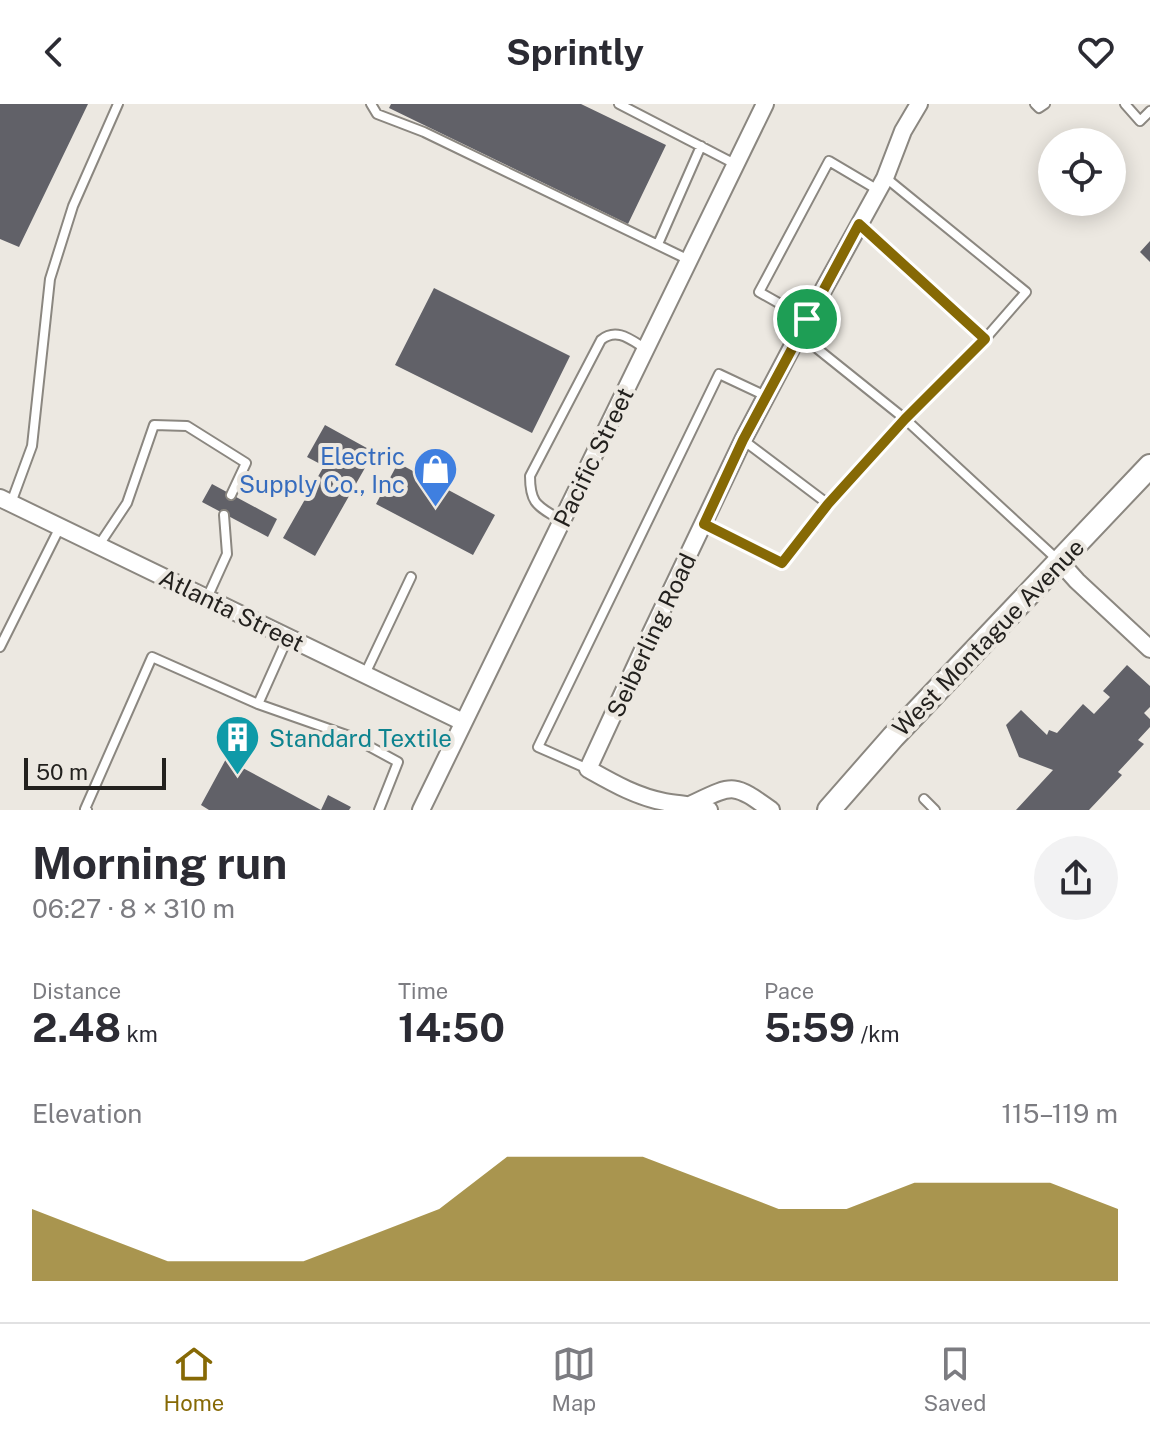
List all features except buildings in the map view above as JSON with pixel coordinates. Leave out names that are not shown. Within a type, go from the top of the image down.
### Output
[{"type":"main road","name":"West Montague Avenue","points":[[829,810],[893,737],[1150,466]]},
{"type":"street","name":"Pacific Street","points":[[421,810],[765,104]]},
{"type":"street","name":"Seiberling Road","points":[[588,769],[743,440],[882,184],[903,131],[919,104]]},
{"type":"street","name":"Atlanta Street","points":[[5,500],[463,722]]},
{"type":"street","points":[[1060,562],[1150,649]]},
{"type":"street","points":[[588,769],[630,792],[664,802],[701,807],[725,788],[744,791],[771,810]]},
{"type":"lane","points":[[5,500],[32,446],[50,279],[73,206],[118,104]]},
{"type":"lane","points":[[371,104],[377,114],[424,132],[689,260]]},
{"type":"lane","points":[[619,104],[736,164]]},
{"type":"lane","points":[[1035,104],[1039,108],[1045,104]]},
{"type":"lane","points":[[1125,104],[1140,121],[1150,111]]},
{"type":"lane","points":[[658,244],[701,146]]},
{"type":"lane","points":[[704,524],[782,563],[828,504],[1026,292],[882,184],[829,161],[759,292],[807,319]]},
{"type":"lane","points":[[859,224],[985,339]]},
{"type":"lane","points":[[562,521],[536,503],[530,494],[530,476],[601,340],[609,334],[620,334],[646,349]]},
{"type":"lane","points":[[799,334],[905,419],[1060,562]]},
{"type":"lane","points":[[588,769],[538,747],[719,374],[766,396]]},
{"type":"lane","points":[[99,545],[127,503],[154,425],[187,426],[246,463],[231,495]]},
{"type":"lane","points":[[743,440],[828,504]]},
{"type":"lane","points":[[207,598],[227,554],[224,515]]},
{"type":"lane","points":[[0,647],[60,527]]},
{"type":"lane","points":[[365,674],[411,577]]},
{"type":"lane","points":[[258,704],[288,637]]},
{"type":"lane","points":[[87,810],[152,657],[258,704],[352,737],[398,762],[379,810]]},
{"type":"lane","points":[[924,799],[935,810]]},
{"type":"place","name":"Electric Supply Co., Inc","points":[[436,509]]},
{"type":"place","name":"Standard Textile","points":[[238,777]]},
{"type":"route","points":[[859,224],[985,339],[905,419],[828,504],[782,563],[704,524],[743,440],[807,319],[859,224]]}]
